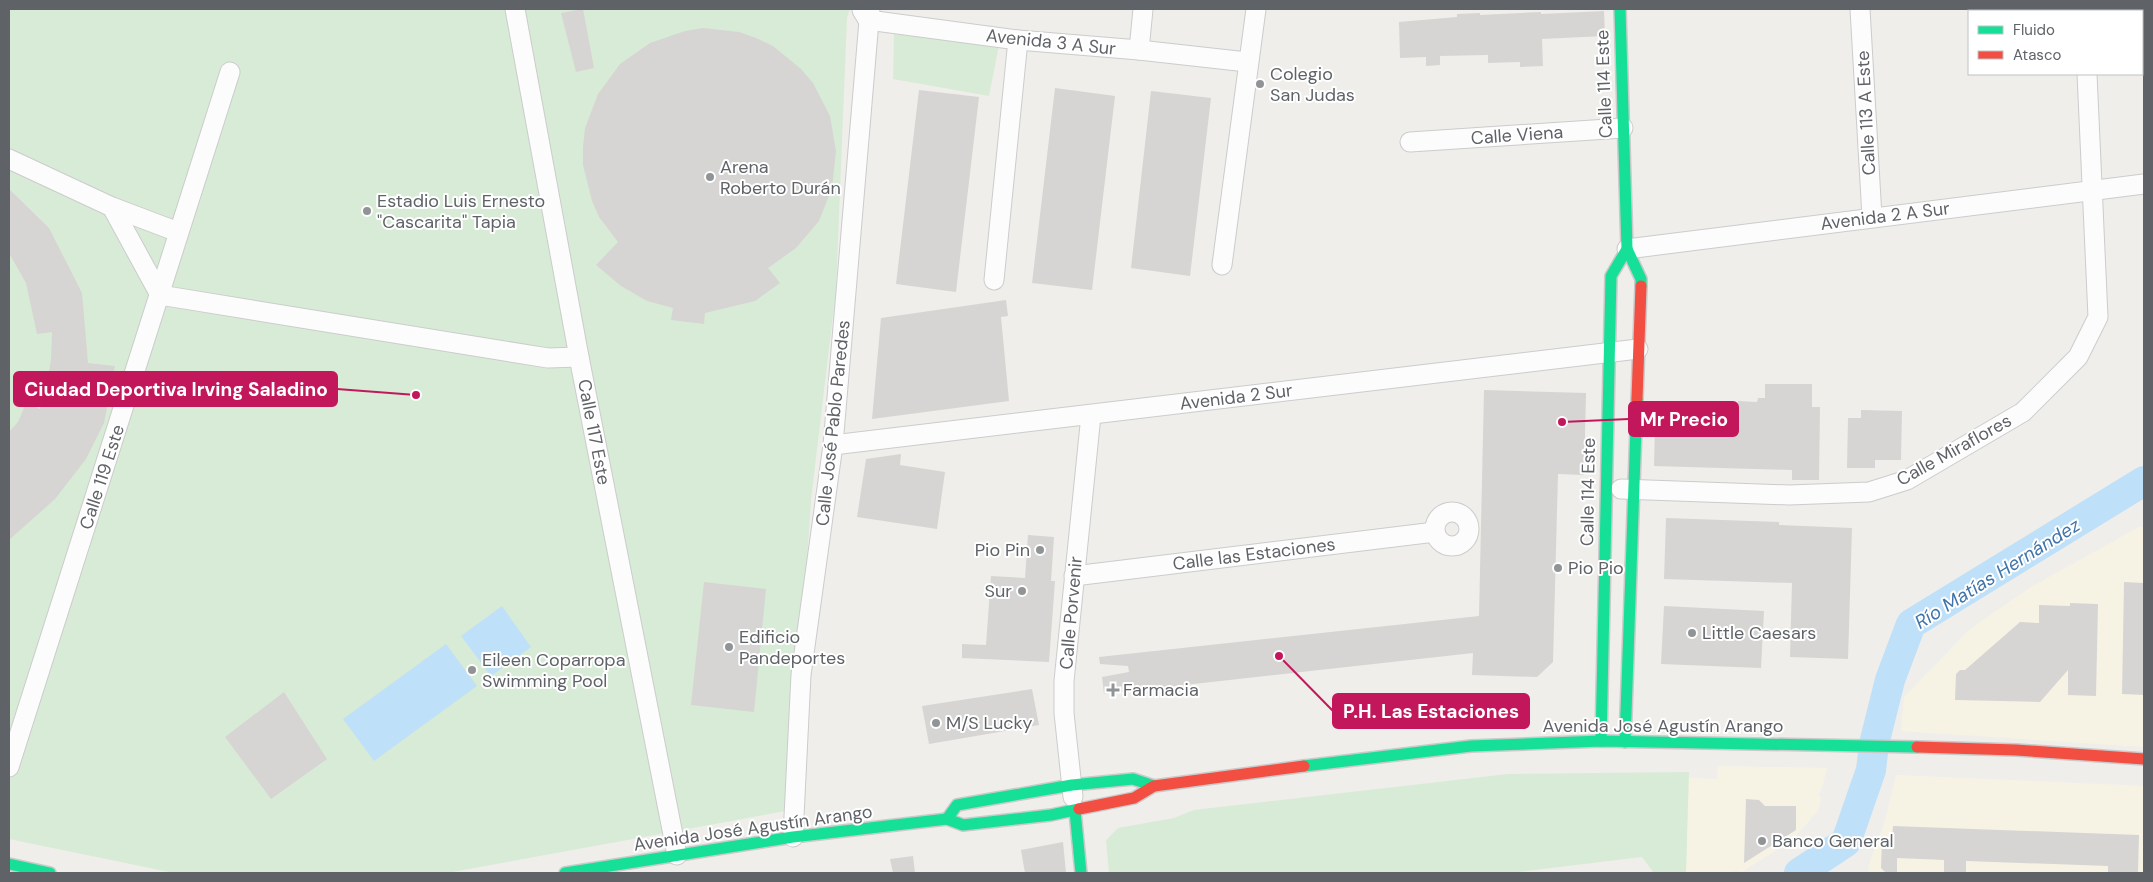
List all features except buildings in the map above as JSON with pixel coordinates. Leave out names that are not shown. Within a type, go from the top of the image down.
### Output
[{"type":"main road","name":"Calle 114 Este","points":[[1620,9],[1627,249],[1641,279],[1625,742]]},
{"type":"main road","name":"Calle 114 Este","points":[[1601,741],[1605,488],[1612,276],[1627,249]]},
{"type":"main road","name":"Avenida José Agustín Arango","points":[[565,873],[793,838],[947,819],[963,825],[1074,811],[1134,798],[1154,786],[1471,746],[1601,741],[1835,744],[2016,750],[2144,759]]},
{"type":"main road","name":"Avenida José Agustín Arango","points":[[947,819],[958,806],[1072,785],[1133,779],[1154,786]]},
{"type":"main road","points":[[1074,811],[1081,873]]},
{"type":"main road","points":[[9,864],[50,873]]},
{"type":"street","name":"Calle 117 Este","points":[[515,9],[579,357],[677,855]]},
{"type":"street","points":[[1139,50],[1143,9]]},
{"type":"street","points":[[1222,265],[1247,62],[1256,9]]},
{"type":"street","name":"Calle 113 A Este","points":[[1860,9],[1872,217]]},
{"type":"street","name":"Avenida 3 A Sur","points":[[866,13],[1018,40],[1139,50],[1247,62]]},
{"type":"street","name":"Calle José Pablo Paredes","points":[[793,838],[801,675],[833,446],[866,13]]},
{"type":"street","points":[[994,280],[1018,40]]},
{"type":"street","name":"Calle 119 Este","points":[[9,767],[230,72]]},
{"type":"street","name":"Calle Miraflores","points":[[1605,488],[1789,495],[1869,492],[1907,480],[2023,412],[2078,357],[2098,317],[2087,75]]},
{"type":"street","name":"Calle Viena","points":[[1410,142],[1623,128]]},
{"type":"street","points":[[9,159],[112,207],[178,232]]},
{"type":"street","name":"Avenida 2 A Sur","points":[[1627,249],[2144,184]]},
{"type":"street","points":[[112,207],[160,296],[548,358],[579,357]]},
{"type":"street","name":"Avenida 2 Sur","points":[[833,446],[1638,349]]},
{"type":"street","name":"Calle Porvenir","points":[[1074,811],[1064,713],[1064,681],[1091,415]]},
{"type":"street","name":"Calle las Estaciones","points":[[1074,576],[1435,532]]},
{"type":"shaded area","points":[[2139,527],[2144,527],[2144,747],[1901,731],[1904,697],[1970,629],[2031,587]]},
{"type":"shaded area","points":[[1718,766],[1827,768],[1818,796],[1821,797],[1818,811],[1792,840],[1742,872],[1735,870],[1730,873],[1686,873],[1688,778],[1717,779]]},
{"type":"shaded area","points":[[1896,775],[2144,786],[2144,873],[1870,873],[1868,867],[1884,824]]},
{"type":"green space","points":[[9,9],[850,9],[847,18],[836,290],[811,500],[791,810],[447,873],[174,873],[9,839]]},
{"type":"green space","points":[[894,34],[999,45],[989,96],[893,79]]},
{"type":"green space","points":[[1689,772],[1686,873],[1654,873],[1642,857],[1509,873],[1109,873],[1106,840],[1118,828],[1174,818],[1194,810],[1508,774]]},
{"type":"water","points":[[502,606],[531,647],[491,676],[461,636]]},
{"type":"water","points":[[446,644],[477,686],[374,761],[343,719]]},
{"type":"waterway","name":"Río Matías Hernández","points":[[1799,873],[1846,842],[1871,770],[1874,744],[1890,680],[1911,624],[2144,481]]},
{"type":"traffic: fast","points":[[1620,9],[1627,249]]},
{"type":"traffic: fast","points":[[1601,741],[1611,276],[1627,249],[1641,279],[1641,286]]},
{"type":"traffic: fast","points":[[1625,742],[1637,399]]},
{"type":"traffic: fast","points":[[1304,766],[1471,746],[1601,741],[1917,747]]},
{"type":"traffic: fast","points":[[947,819],[957,805],[1072,785],[1133,779],[1154,786]]},
{"type":"traffic: fast","points":[[565,873],[793,837],[947,819],[963,825],[1051,815],[1079,809]]},
{"type":"traffic: fast","points":[[1075,811],[1081,873]]},
{"type":"traffic: fast","points":[[9,864],[50,873]]},
{"type":"traffic: jam","points":[[1637,399],[1641,286]]},
{"type":"traffic: jam","points":[[1917,747],[2016,750],[2144,759]]},
{"type":"traffic: jam","points":[[1079,809],[1134,798],[1154,786],[1304,766]]},
{"type":"place","name":"Colegio San Judas","points":[[1260,84]]},
{"type":"place","name":"Arena Roberto Durán","points":[[710,177]]},
{"type":"place","name":"Estadio Luis Ernesto \"Cascarita\" Tapia","points":[[367,211]]},
{"type":"place","name":"Ciudad Deportiva Irving Saladino","points":[[416,395]]},
{"type":"place","name":"Mr Precio","points":[[1562,422]]},
{"type":"place","name":"Pio Pin","points":[[1040,550]]},
{"type":"place","name":"Pio Pio","points":[[1558,568]]},
{"type":"place","name":"Sur","points":[[1022,591]]},
{"type":"place","name":"Little Caesars","points":[[1692,633]]},
{"type":"place","name":"Edificio Pandeportes","points":[[729,647]]},
{"type":"place","name":"P.H. Las Estaciones","points":[[1279,656]]},
{"type":"place","name":"Eileen Coparropa Swimming Pool","points":[[472,670]]},
{"type":"place","name":"Farmacia","points":[[1113,690]]},
{"type":"place","name":"M/S Lucky","points":[[936,723]]},
{"type":"place","name":"Banco General","points":[[1762,841]]}]
